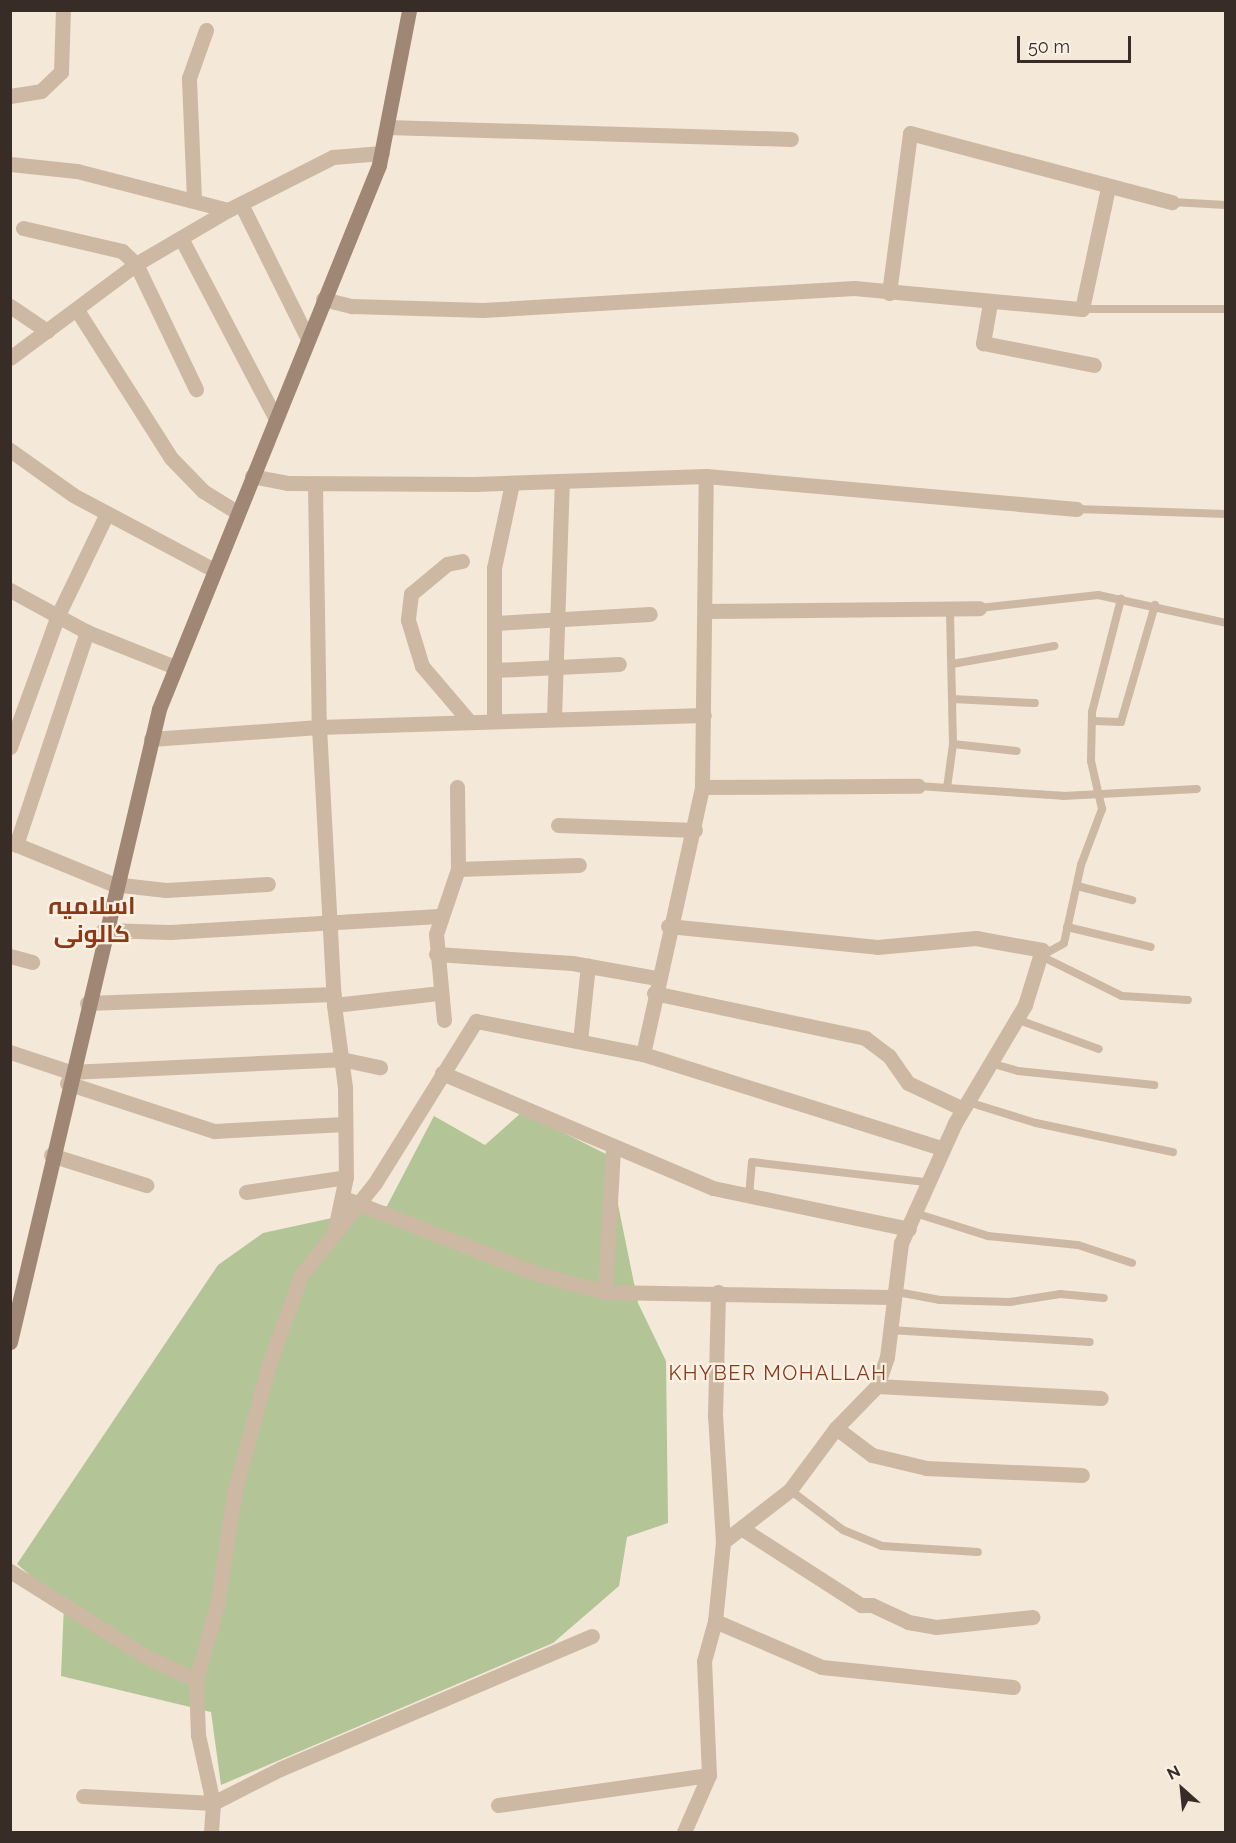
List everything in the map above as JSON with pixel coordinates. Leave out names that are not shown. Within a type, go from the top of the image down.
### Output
[{"type":"street","points":[[10,96],[41,91],[61,72],[63,10]]},
{"type":"street","points":[[10,1342],[14,1304],[151,739],[175,668],[382,153],[409,10]]},
{"type":"street","points":[[194,199],[189,78],[206,30]]},
{"type":"street","points":[[387,128],[791,139]]},
{"type":"street","points":[[889,292],[910,133],[1108,188],[1172,201]]},
{"type":"street","points":[[10,358],[136,264],[183,240],[234,207],[333,157],[382,153]]},
{"type":"street","points":[[10,164],[78,171],[234,207],[307,337]]},
{"type":"street","points":[[323,299],[352,306],[483,310],[854,288],[990,303],[1082,309],[1108,188]]},
{"type":"street","points":[[23,228],[122,251],[136,264],[196,389]]},
{"type":"street","points":[[183,240],[275,417]]},
{"type":"street","points":[[990,303],[983,344],[1094,365]]},
{"type":"street","points":[[10,306],[47,331]]},
{"type":"street","points":[[77,310],[171,458],[203,491],[237,512]]},
{"type":"street","points":[[10,450],[107,513],[214,570]]},
{"type":"street","points":[[252,476],[315,484],[512,483],[706,476],[1077,509]]},
{"type":"street","points":[[644,1054],[655,985],[668,926],[695,830],[702,788],[706,476]]},
{"type":"street","points":[[554,718],[562,481]]},
{"type":"street","points":[[494,720],[494,568],[512,483]]},
{"type":"street","points":[[315,484],[319,727],[334,1000],[341,1059],[345,1125],[346,1177],[334,1232]]},
{"type":"street","points":[[10,747],[58,615],[107,513]]},
{"type":"street","points":[[462,561],[447,564],[411,594],[408,620],[422,666],[470,721]]},
{"type":"street","points":[[10,590],[87,632],[175,668]]},
{"type":"street","points":[[705,611],[979,608]]},
{"type":"street","points":[[495,623],[650,614]]},
{"type":"street","points":[[87,632],[13,844],[114,884],[166,890],[268,884]]},
{"type":"street","points":[[495,670],[555,669],[619,664]]},
{"type":"street","points":[[151,739],[319,727],[704,715]]},
{"type":"street","points":[[702,788],[918,786]]},
{"type":"street","points":[[444,1020],[436,954],[439,916],[458,869],[457,787]]},
{"type":"street","points":[[558,825],[695,830]]},
{"type":"street","points":[[458,869],[579,865]]},
{"type":"street","points":[[103,930],[170,932],[439,916]]},
{"type":"street","points":[[668,926],[877,947],[976,938],[1042,950],[1016,1019],[965,1105],[926,1182],[909,1229],[891,1294],[889,1330],[877,1386],[836,1428],[790,1490],[723,1542]]},
{"type":"street","points":[[436,954],[588,965],[655,985],[865,1038],[889,1056],[908,1083],[965,1105]]},
{"type":"street","points":[[10,956],[32,962]]},
{"type":"street","points":[[580,1041],[588,965]]},
{"type":"street","points":[[87,1003],[334,1000],[440,993]]},
{"type":"street","points":[[211,1833],[213,1803],[198,1735],[196,1680],[217,1605],[235,1489],[269,1364],[301,1275],[358,1203],[476,1021],[644,1054],[942,1148]]},
{"type":"street","points":[[10,1053],[69,1078],[214,1131],[345,1125]]},
{"type":"street","points":[[69,1078],[341,1059],[380,1067]]},
{"type":"street","points":[[442,1073],[613,1148],[713,1188],[909,1229]]},
{"type":"street","points":[[605,1292],[613,1148]]},
{"type":"street","points":[[51,1155],[146,1185]]},
{"type":"street","points":[[246,1192],[346,1177]]},
{"type":"street","points":[[342,1197],[535,1273],[605,1292],[891,1294]]},
{"type":"street","points":[[684,1833],[709,1775],[704,1661],[715,1621],[723,1542],[715,1416],[718,1292]]},
{"type":"street","points":[[877,1386],[1101,1398]]},
{"type":"street","points":[[836,1428],[872,1455],[926,1468],[1082,1475]]},
{"type":"street","points":[[741,1528],[861,1605],[872,1605],[908,1622],[936,1627],[1032,1617]]},
{"type":"street","points":[[10,1570],[145,1656],[196,1680]]},
{"type":"street","points":[[715,1621],[822,1667],[1013,1687]]},
{"type":"street","points":[[83,1796],[213,1803],[280,1768],[592,1636]]},
{"type":"street","points":[[498,1805],[709,1775]]},
{"type":"lane","points":[[1172,201],[1226,205]]},
{"type":"lane","points":[[1082,309],[1226,309]]},
{"type":"lane","points":[[1077,509],[1226,514]]},
{"type":"lane","points":[[979,608],[1098,595],[1155,605],[1226,623]]},
{"type":"lane","points":[[1041,956],[1064,943],[1077,886],[1102,809],[1098,791],[1092,721],[1120,599]]},
{"type":"lane","points":[[1092,721],[1121,722],[1155,605]]},
{"type":"lane","points":[[947,788],[953,744],[951,608]]},
{"type":"lane","points":[[952,664],[1054,646]]},
{"type":"lane","points":[[952,699],[1035,703]]},
{"type":"lane","points":[[953,744],[1017,751]]},
{"type":"lane","points":[[918,786],[1063,796],[1098,791],[1197,789]]},
{"type":"lane","points":[[1077,886],[1132,900]]},
{"type":"lane","points":[[1067,927],[1151,947]]},
{"type":"lane","points":[[1041,956],[1122,996],[1188,1000]]},
{"type":"lane","points":[[1016,1019],[1100,1049]]},
{"type":"lane","points":[[990,1063],[1018,1071],[1154,1085]]},
{"type":"lane","points":[[965,1105],[1036,1124],[1173,1152]]},
{"type":"lane","points":[[749,1196],[752,1162],[926,1182]]},
{"type":"lane","points":[[915,1214],[988,1236],[1078,1245],[1132,1263]]},
{"type":"lane","points":[[891,1294],[940,1300],[1010,1302],[1060,1294],[1104,1298]]},
{"type":"lane","points":[[889,1330],[1090,1342]]},
{"type":"lane","points":[[790,1490],[843,1530],[882,1546],[978,1552]]},
{"type":"green space","points":[[522,1112],[608,1155],[638,1303],[666,1361],[668,1523],[627,1537],[619,1586],[553,1643],[221,1785],[211,1712],[61,1676],[64,1605],[17,1564],[218,1265],[263,1233],[387,1206],[434,1116],[485,1145]]},
{"type":"district","name":"اسلامیہ کالونی","points":[[92,920]]},
{"type":"district","name":"KHYBER MOHALLAH","points":[[778,1373]]}]
